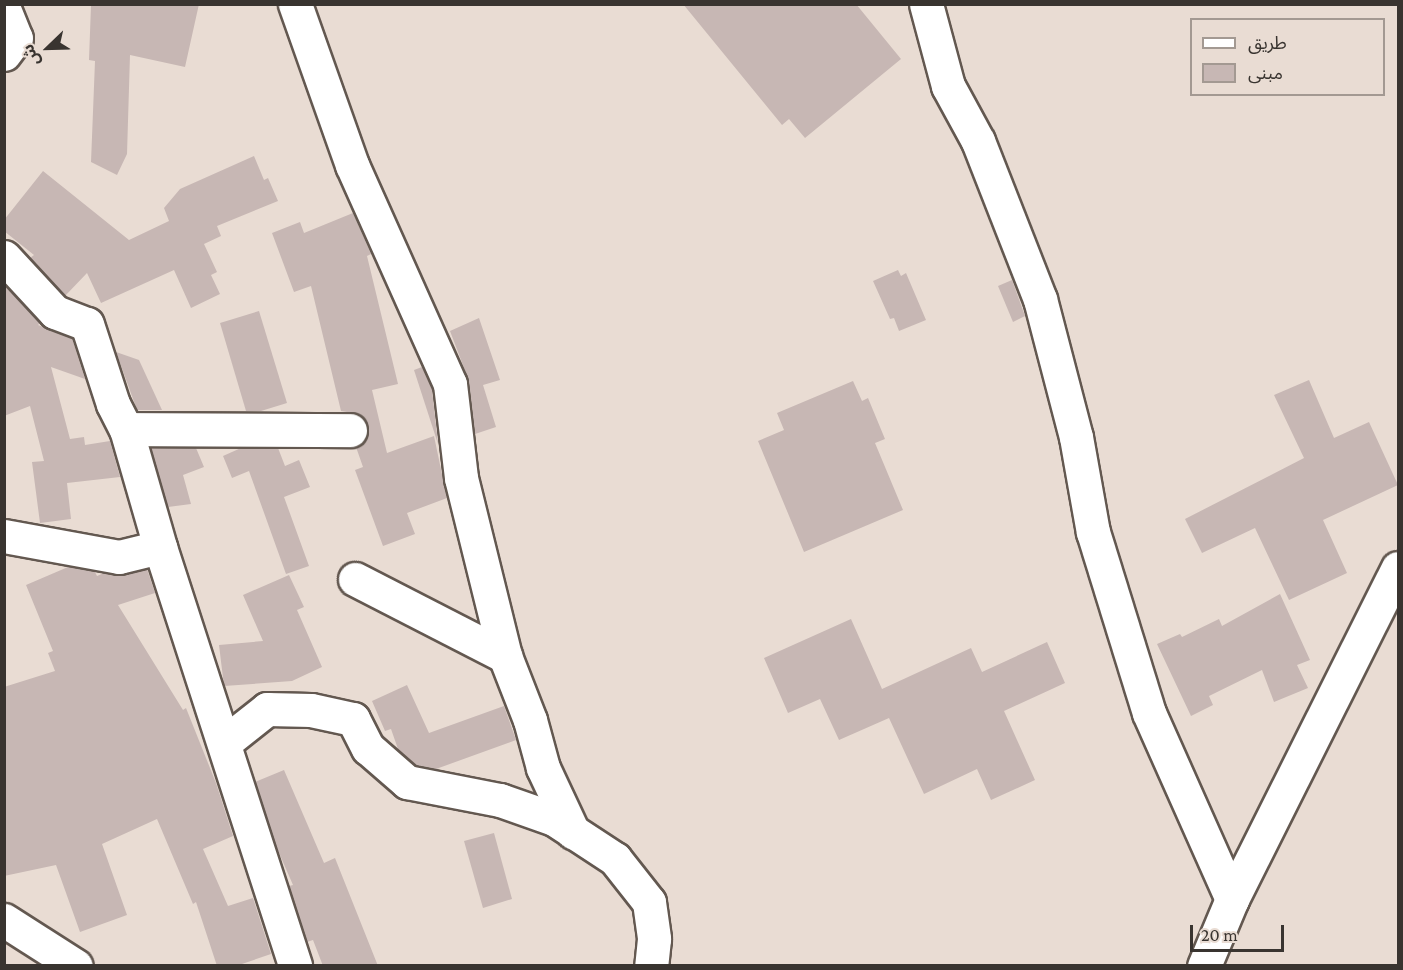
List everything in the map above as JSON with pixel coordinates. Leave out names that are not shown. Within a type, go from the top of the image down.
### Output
[{"type":"street","points":[[295,4],[352,165],[450,384],[461,478],[505,656],[530,720],[543,768],[573,832]]},
{"type":"street","points":[[926,4],[948,86],[978,141],[1040,300],[1076,437],[1093,532],[1149,713],[1232,899]]},
{"type":"street","points":[[4,9],[16,38],[4,54]]},
{"type":"street","points":[[4,257],[55,312],[87,324],[113,404],[126,429],[160,547],[295,966]]},
{"type":"street","points":[[126,429],[350,430]]},
{"type":"street","points":[[4,536],[119,557],[160,547]]},
{"type":"street","points":[[1204,966],[1232,899],[1398,568]]},
{"type":"street","points":[[355,579],[505,656]]},
{"type":"street","points":[[224,743],[267,709],[311,710],[353,719],[368,748],[407,782],[501,800],[554,819],[615,859],[649,902],[654,939],[651,966]]},
{"type":"street","points":[[4,920],[76,966]]},
{"type":"building","points":[[199,4],[185,67],[130,55],[127,154],[117,175],[91,162],[95,61],[89,60],[91,5]]},
{"type":"building","points":[[683,4],[856,4],[901,59],[805,138],[789,119],[782,125]]},
{"type":"building","points":[[254,156],[264,180],[268,178],[278,201],[217,226],[221,236],[204,244],[217,272],[211,275],[220,294],[191,308],[174,270],[101,303],[87,273],[65,296],[30,258],[34,255],[4,231],[4,220],[43,171],[129,240],[169,221],[164,208],[180,189]]},
{"type":"building","points":[[353,213],[371,254],[367,256],[398,384],[372,390],[387,453],[434,436],[447,498],[407,513],[415,534],[383,546],[355,470],[363,467],[356,447],[366,439],[369,431],[366,421],[359,414],[341,411],[311,286],[294,292],[272,233],[300,222],[304,233]]},
{"type":"building","points":[[898,270],[901,276],[906,273],[926,320],[899,331],[894,318],[890,319],[873,281]]},
{"type":"building","points":[[1012,280],[1025,316],[1013,322],[998,286]]},
{"type":"building","points":[[4,285],[40,323],[38,325],[72,338],[85,379],[51,367],[70,439],[84,437],[85,445],[110,441],[120,477],[67,483],[71,519],[40,523],[32,462],[44,461],[30,406],[4,416]]},
{"type":"building","points":[[259,311],[287,403],[261,411],[246,411],[220,323]]},
{"type":"building","points":[[479,318],[500,380],[483,385],[496,427],[475,434],[469,381],[450,331]]},
{"type":"building","points":[[116,352],[139,360],[162,410],[137,410]]},
{"type":"building","points":[[422,367],[432,389],[438,444],[414,370]]},
{"type":"building","points":[[1309,380],[1334,438],[1369,422],[1398,485],[1323,520],[1347,573],[1289,600],[1255,528],[1202,553],[1185,519],[1304,458],[1274,395]]},
{"type":"building","points":[[853,381],[862,401],[868,398],[885,439],[875,443],[903,510],[804,552],[758,441],[784,430],[777,413]]},
{"type":"building","points":[[151,448],[196,448],[204,467],[183,475],[191,504],[168,507]]},
{"type":"building","points":[[241,448],[278,448],[285,466],[299,460],[310,487],[284,497],[309,566],[286,574],[249,471],[232,478],[223,456]]},
{"type":"building","points":[[68,567],[95,572],[97,576],[104,573],[123,575],[147,569],[155,593],[118,605],[183,710],[186,708],[216,783],[233,836],[203,849],[228,906],[253,898],[271,954],[236,966],[217,966],[196,902],[193,904],[157,819],[102,844],[127,915],[80,932],[56,865],[4,876],[4,687],[55,671],[48,653],[53,651],[26,585]]},
{"type":"building","points":[[289,575],[304,607],[297,610],[322,667],[292,681],[224,686],[219,645],[263,641],[243,595]]},
{"type":"building","points":[[1280,594],[1310,660],[1297,665],[1308,688],[1274,702],[1262,670],[1209,696],[1213,705],[1191,716],[1157,644],[1180,634],[1182,637],[1219,619],[1222,626]]},
{"type":"building","points":[[851,619],[882,689],[971,648],[982,672],[1047,642],[1065,683],[1004,711],[1035,780],[991,800],[977,769],[924,794],[889,718],[839,740],[820,699],[788,713],[764,658]]},
{"type":"building","points":[[407,685],[429,733],[504,706],[516,740],[436,769],[416,765],[398,749],[391,729],[385,731],[372,701]]},
{"type":"building","points":[[284,770],[324,863],[335,858],[378,966],[323,966],[313,940],[307,942],[289,886],[293,885],[276,846],[255,782]]},
{"type":"building","points":[[494,833],[512,899],[483,908],[464,841]]}]
